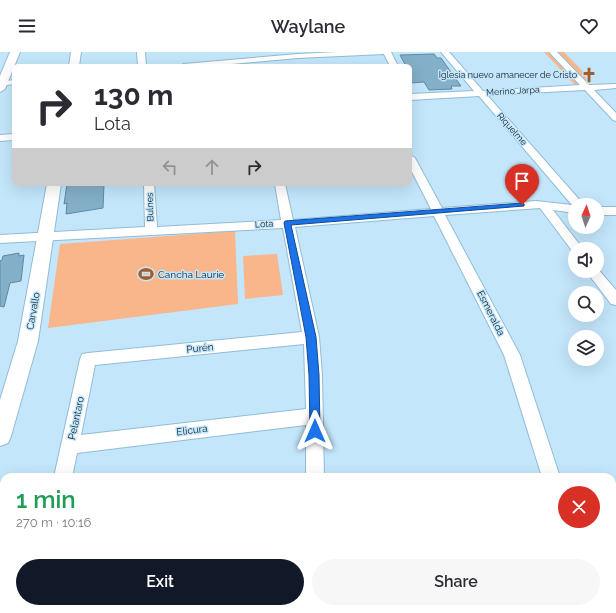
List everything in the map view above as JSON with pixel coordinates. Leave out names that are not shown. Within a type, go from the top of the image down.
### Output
[{"type":"main road","points":[[1,86],[15,52]]},
{"type":"main road","points":[[74,64],[76,52]]},
{"type":"main road","name":"Carvallo","points":[[0,436],[28,340],[54,186]]},
{"type":"street","points":[[141,52],[142,64]]},
{"type":"street","points":[[193,64],[207,61],[387,52],[393,64]]},
{"type":"street","name":"Riquelme","points":[[446,52],[572,198]]},
{"type":"street","points":[[553,52],[616,118]]},
{"type":"street","points":[[1,86],[12,83]]},
{"type":"street","name":"Merino Jarpa","points":[[412,97],[586,86],[616,86]]},
{"type":"street","points":[[0,138],[12,137]]},
{"type":"street","name":"Esmeralda","points":[[412,162],[512,355],[550,473]]},
{"type":"street","name":"Bulnes","points":[[149,186],[151,230]]},
{"type":"street","points":[[280,186],[311,337],[314,364],[315,473]]},
{"type":"street","points":[[543,204],[572,242]]},
{"type":"street","name":"Lota","points":[[0,239],[287,223],[543,204],[568,208]]},
{"type":"street","points":[[604,211],[616,211]]},
{"type":"street","points":[[599,278],[616,300]]},
{"type":"street","name":"Purén","points":[[88,359],[311,337]]},
{"type":"street","name":"Pelantaro","points":[[64,473],[88,359]]},
{"type":"street","name":"Elicura","points":[[70,445],[315,416]]},
{"type":"shaded area","points":[[544,52],[550,52],[580,84],[574,84]]},
{"type":"shaded area","points":[[557,52],[564,52],[593,82],[587,82]]},
{"type":"shaded area","name":"Cancha Laurie","points":[[235,231],[238,304],[48,328],[60,244]]},
{"type":"shaded area","points":[[277,254],[283,295],[245,299],[243,256]]},
{"type":"building","points":[[434,54],[437,58],[441,58],[461,86],[451,86],[452,89],[429,90],[424,82],[412,83],[412,64],[405,64],[400,55]]},
{"type":"building","points":[[67,186],[104,186],[103,208],[66,214],[67,203],[64,204]]},
{"type":"building","points":[[19,253],[19,256],[24,255],[21,281],[10,283],[4,307],[0,306],[0,261],[2,260],[3,256]]},
{"type":"place","name":"Iglesia nuevo amanecer de Cristo","points":[[589,75]]},
{"type":"place","name":"Cancha Laurie","points":[[146,274]]},
{"type":"route","points":[[315,431],[314,358],[287,223],[303,223],[522,205]]}]
